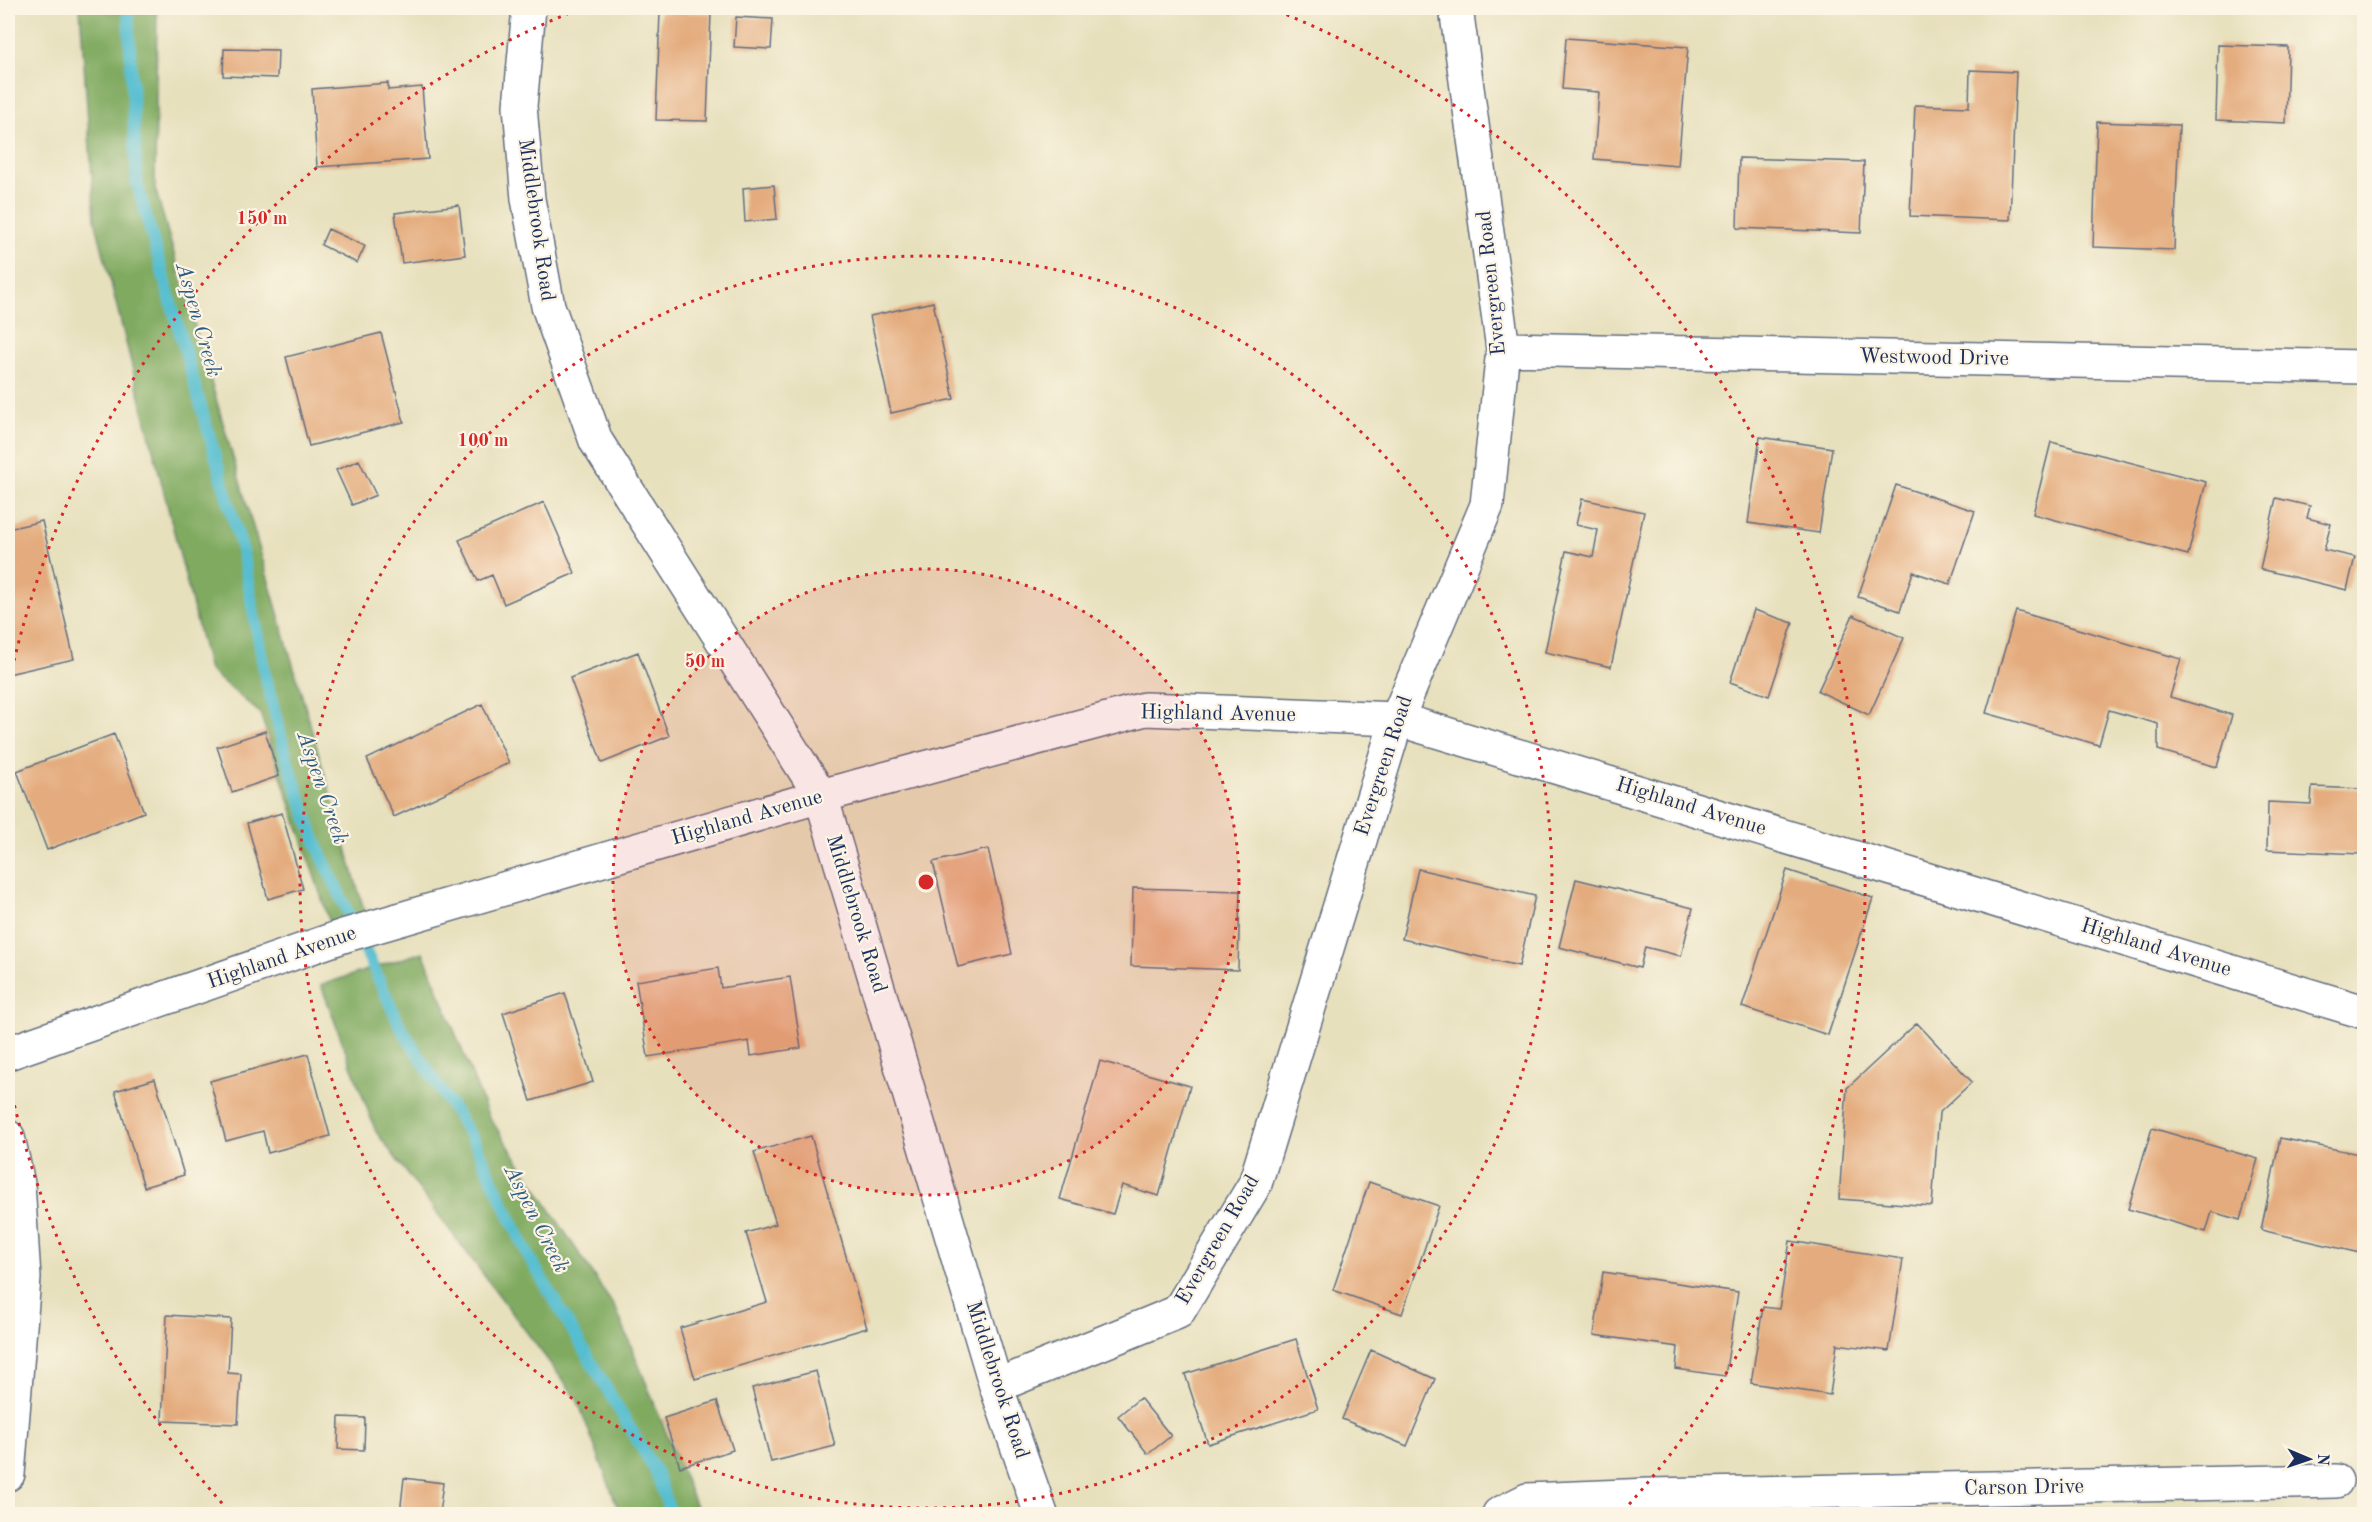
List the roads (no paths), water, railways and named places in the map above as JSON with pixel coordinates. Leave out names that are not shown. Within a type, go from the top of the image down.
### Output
[{"type":"street","name":"Middlebrook Road","points":[[529,8],[520,106],[528,199],[548,306],[596,441],[821,796],[996,1386],[1041,1515]]},
{"type":"street","name":"Evergreen Road","points":[[996,1386],[1178,1312],[1255,1184],[1397,718],[1487,505],[1503,349],[1456,8]]},
{"type":"street","name":"Westwood Drive","points":[[1503,349],[2364,367]]},
{"type":"street","name":"Highland Avenue","points":[[8,1053],[343,936],[821,796],[1144,709],[1397,718],[2364,1012]]},
{"type":"street","points":[[8,1137],[18,1184],[24,1278],[8,1474]]},
{"type":"street","name":"Carson Drive","points":[[1499,1515],[1527,1500],[1649,1505],[2336,1481]]},
{"type":"waterway","name":"Aspen Creek","points":[[128,8],[137,184],[242,549],[265,675],[288,763],[317,845],[401,1028],[475,1143],[529,1257],[656,1472],[671,1514]]}]
